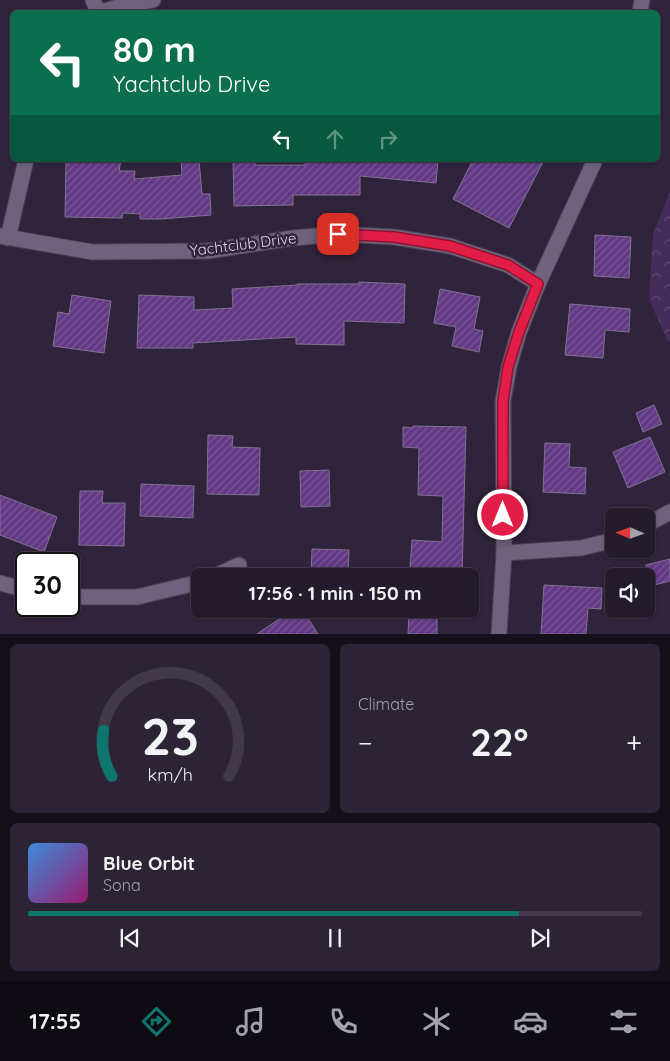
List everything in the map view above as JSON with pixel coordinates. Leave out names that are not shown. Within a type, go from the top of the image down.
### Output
[{"type":"street","points":[[107,10],[153,0]]},
{"type":"street","points":[[4,237],[25,162]]},
{"type":"street","points":[[500,634],[504,553],[503,401],[508,367],[519,332],[538,284],[594,162]]},
{"type":"street","name":"Yachtclub Drive","points":[[4,237],[92,252],[208,251],[293,238],[338,234],[394,237],[450,246],[508,265],[538,284]]},
{"type":"street","points":[[655,520],[670,512]]},
{"type":"street","points":[[504,553],[580,548],[605,542]]},
{"type":"street","points":[[233,568],[239,565]]},
{"type":"street","points":[[0,583],[15,587]]},
{"type":"street","points":[[80,597],[137,597],[191,584]]},
{"type":"green space","points":[[670,192],[670,342],[649,300],[653,234]]},
{"type":"building","points":[[66,162],[121,162],[119,171],[135,171],[134,179],[182,175],[181,162],[199,162],[202,194],[210,194],[211,215],[161,219],[140,219],[140,214],[123,213],[122,218],[65,217]]},
{"type":"building","points":[[233,162],[255,162],[255,165],[305,165],[305,162],[438,162],[436,183],[360,176],[360,195],[293,195],[293,205],[234,206]]},
{"type":"building","points":[[472,162],[543,162],[509,228],[453,199]]},
{"type":"building","points":[[595,235],[631,237],[629,278],[594,276]]},
{"type":"building","points":[[359,282],[405,284],[404,323],[344,321],[344,345],[296,344],[296,337],[193,343],[193,348],[137,348],[139,295],[194,297],[194,310],[233,308],[232,289],[297,284],[359,284]]},
{"type":"building","points":[[440,289],[480,297],[474,329],[483,331],[479,352],[452,346],[456,327],[434,323]]},
{"type":"building","points":[[72,295],[111,301],[104,353],[53,346],[58,312],[69,314]]},
{"type":"building","points":[[570,304],[630,309],[629,332],[605,330],[603,358],[565,355]]},
{"type":"building","points":[[654,405],[662,424],[643,432],[636,413]]},
{"type":"building","points":[[413,426],[466,427],[462,568],[410,568],[412,540],[442,542],[443,496],[418,495],[419,448],[403,447],[403,427],[413,428]]},
{"type":"building","points":[[208,435],[233,436],[232,447],[260,448],[259,495],[207,494]]},
{"type":"building","points":[[650,437],[665,472],[628,488],[613,452]]},
{"type":"building","points":[[545,443],[570,444],[569,467],[586,468],[585,494],[543,492]]},
{"type":"building","points":[[329,470],[330,506],[301,507],[300,471]]},
{"type":"building","points":[[141,484],[194,486],[193,518],[140,516]]},
{"type":"building","points":[[80,491],[103,491],[102,503],[125,503],[124,546],[79,545]]},
{"type":"building","points":[[0,495],[57,517],[44,552],[0,535]]},
{"type":"building","points":[[312,549],[349,550],[348,568],[311,568]]},
{"type":"building","points":[[670,559],[670,581],[655,585],[655,568],[646,568],[646,565]]},
{"type":"building","points":[[544,585],[602,588],[601,609],[588,608],[586,634],[541,634]]},
{"type":"building","points":[[281,618],[308,618],[318,634],[257,634]]},
{"type":"building","points":[[409,618],[437,618],[437,634],[408,634]]},
{"type":"route","points":[[338,234],[394,237],[450,246],[508,265],[538,284],[519,332],[508,367],[503,401],[503,515]]}]
